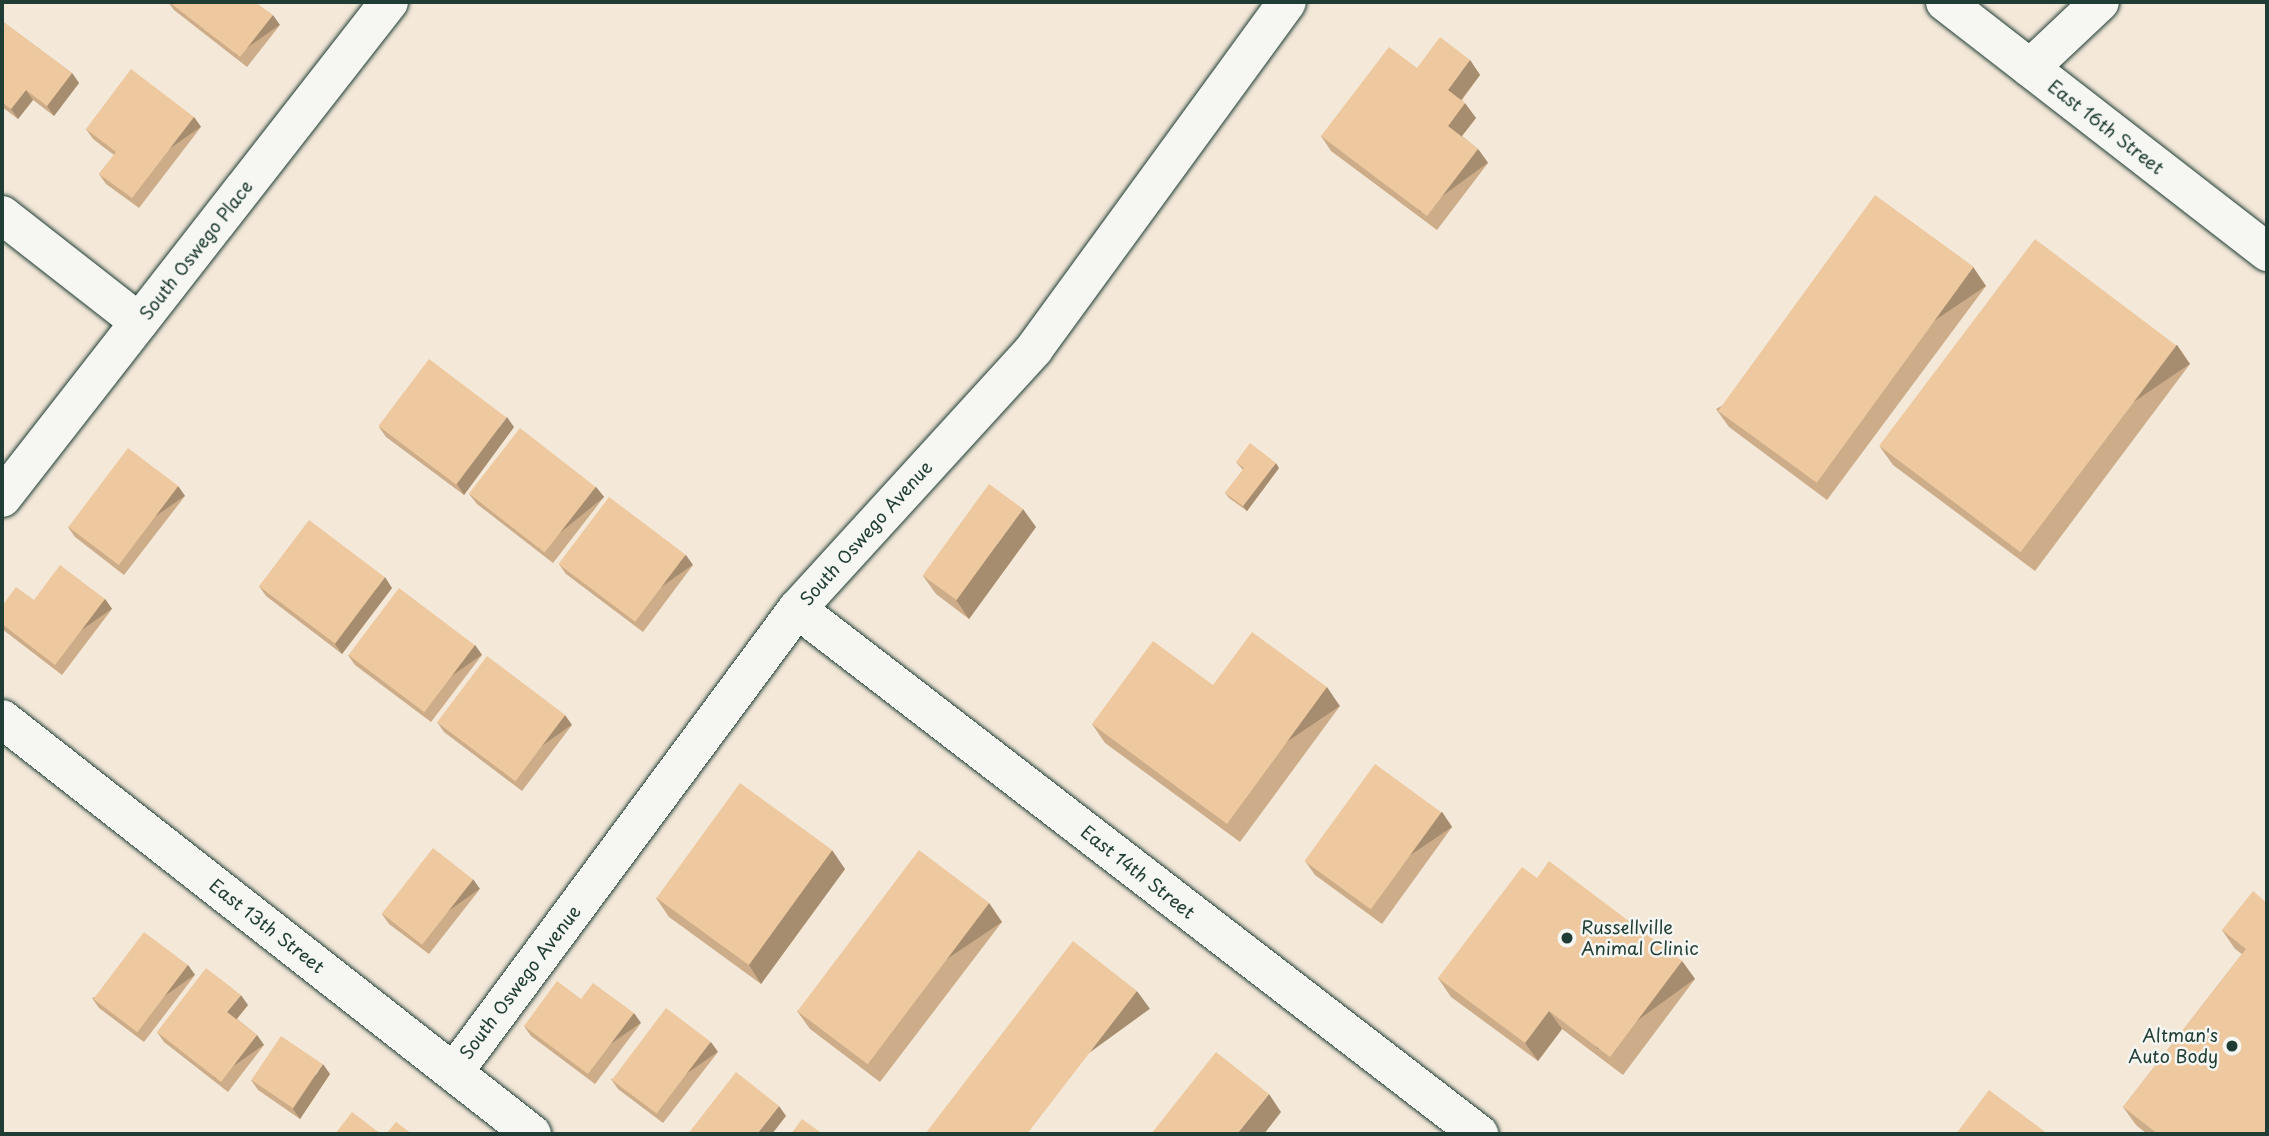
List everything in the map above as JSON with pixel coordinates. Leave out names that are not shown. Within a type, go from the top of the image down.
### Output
[{"type":"street","name":"South Oswego Place","points":[[2,498],[390,2]]},
{"type":"street","name":"South Oswego Avenue","points":[[454,1072],[797,609],[1034,349],[1287,2]]},
{"type":"street","name":"East 16th Street","points":[[1945,2],[2267,252]]},
{"type":"street","points":[[2030,68],[2100,2]]},
{"type":"street","points":[[2,215],[139,322]]},
{"type":"street","name":"East 14th Street","points":[[797,609],[1479,1134]]},
{"type":"street","name":"East 13th Street","points":[[2,719],[532,1134]]},
{"type":"building","points":[[169,2],[255,2],[273,15],[240,57]]},
{"type":"building","points":[[2,21],[72,73],[47,106],[26,90],[11,109],[2,102]]},
{"type":"building","points":[[1440,37],[1470,60],[1448,90],[1465,103],[1448,126],[1478,149],[1427,216],[1321,136],[1389,47],[1417,68]]},
{"type":"building","points":[[131,69],[194,117],[132,198],[99,174],[116,152],[86,129]]},
{"type":"building","points":[[1875,195],[1974,267],[1817,483],[1718,411]]},
{"type":"building","points":[[2035,239],[2176,346],[2020,552],[1879,446]]},
{"type":"building","points":[[429,359],[506,417],[456,484],[378,426]]},
{"type":"building","points":[[520,428],[596,487],[545,553],[469,493]]},
{"type":"building","points":[[1250,443],[1276,463],[1243,506],[1225,493],[1244,468],[1236,462]]},
{"type":"building","points":[[128,448],[178,486],[119,565],[68,527]]},
{"type":"building","points":[[989,484],[1023,509],[957,600],[923,575]]},
{"type":"building","points":[[609,497],[686,555],[635,622],[558,564]]},
{"type":"building","points":[[309,520],[385,577],[335,643],[259,586]]},
{"type":"building","points":[[60,565],[105,599],[55,665],[2,624],[2,606],[16,587],[34,600]]},
{"type":"building","points":[[399,588],[475,645],[424,712],[348,655]]},
{"type":"building","points":[[1252,632],[1327,687],[1227,824],[1092,724],[1153,641],[1213,685]]},
{"type":"building","points":[[487,656],[565,715],[515,781],[437,722]]},
{"type":"building","points":[[1375,764],[1441,812],[1371,909],[1304,861]]},
{"type":"building","points":[[740,783],[832,850],[749,965],[657,898]]},
{"type":"building","points":[[433,848],[473,879],[422,945],[382,913]]},
{"type":"building","points":[[919,850],[989,903],[868,1064],[797,1011]]},
{"type":"building","name":"Russellville Animal Clinic","points":[[1549,861],[1682,961],[1610,1057],[1549,1011],[1525,1043],[1438,978],[1522,867],[1537,878]]},
{"type":"building","name":"Altman's Auto Body","points":[[2253,891],[2267,903],[2267,1134],[2158,1134],[2123,1107],[2246,949],[2222,930]]},
{"type":"building","points":[[144,932],[188,965],[137,1032],[93,999]]},
{"type":"building","points":[[1073,941],[1137,991],[1027,1134],[925,1134]]},
{"type":"building","points":[[206,968],[241,995],[227,1012],[257,1035],[221,1082],[157,1032]]},
{"type":"building","points":[[557,981],[581,999],[593,983],[634,1013],[588,1074],[524,1026]]},
{"type":"building","points":[[666,1008],[711,1042],[657,1114],[612,1080]]},
{"type":"building","points":[[281,1036],[322,1064],[293,1108],[251,1080]]},
{"type":"building","points":[[1216,1052],[1269,1094],[1237,1134],[1151,1134]]},
{"type":"building","points":[[736,1072],[779,1106],[757,1134],[688,1134]]},
{"type":"building","points":[[1989,1090],[2048,1134],[1956,1134]]},
{"type":"building","points":[[352,1112],[381,1134],[335,1134]]},
{"type":"building","points":[[802,1119],[823,1134],[791,1134]]},
{"type":"building","points":[[396,1122],[412,1134],[386,1134]]},
{"type":"place","name":"Russellville Animal Clinic","points":[[1567,938]]},
{"type":"place","name":"Altman's Auto Body","points":[[2232,1046]]}]
